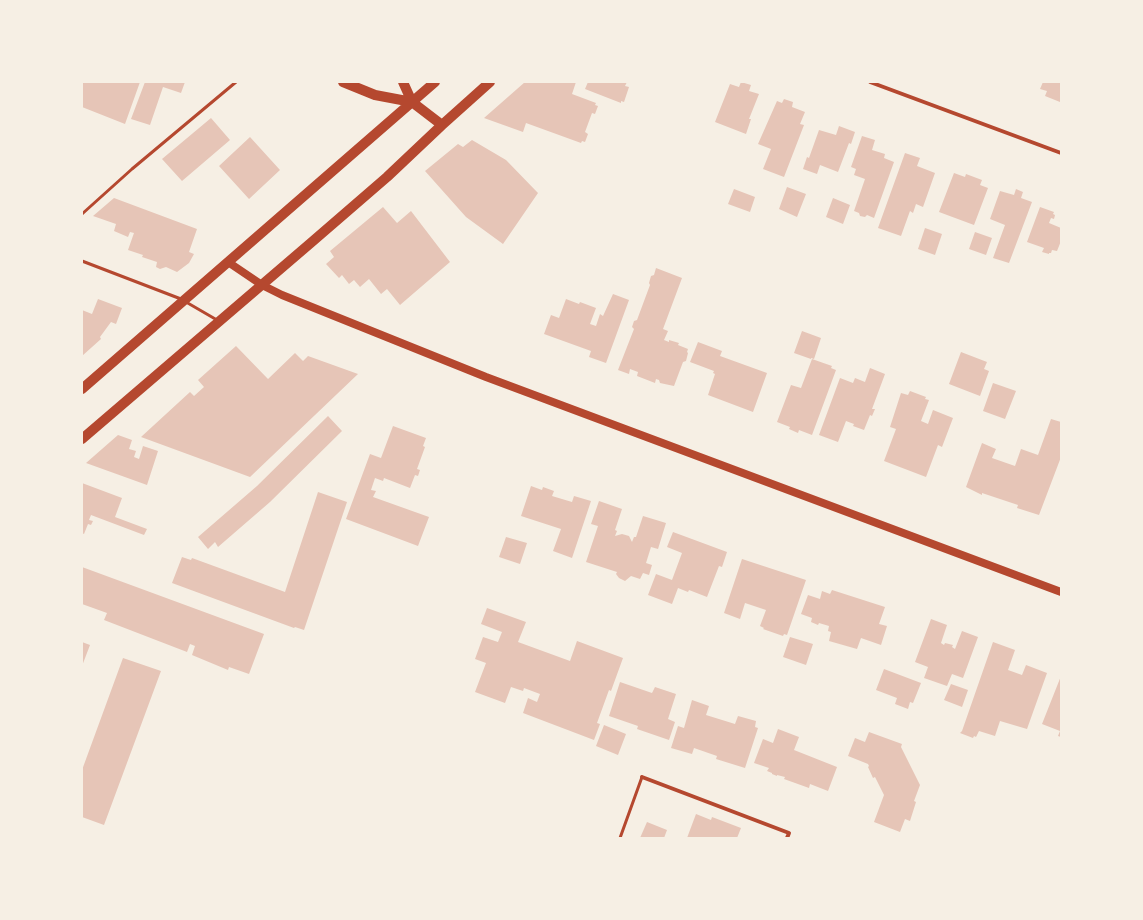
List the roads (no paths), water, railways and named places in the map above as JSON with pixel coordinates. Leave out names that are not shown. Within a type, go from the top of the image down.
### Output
[{"type":"main road","points":[[343,82],[375,95],[412,102],[442,125]]},
{"type":"main road","points":[[403,82],[412,102]]},
{"type":"main road","points":[[82,389],[435,82]]},
{"type":"main road","points":[[82,438],[220,322],[387,177],[490,82]]},
{"type":"main road","points":[[228,262],[262,285],[282,295],[486,377],[1061,592]]},
{"type":"street","points":[[870,82],[1061,153]]},
{"type":"street","points":[[642,777],[789,833],[787,838]]},
{"type":"lane","points":[[82,214],[132,169],[236,82]]},
{"type":"lane","points":[[82,261],[184,300],[220,322]]},
{"type":"lane","points":[[620,838],[642,777]]}]
